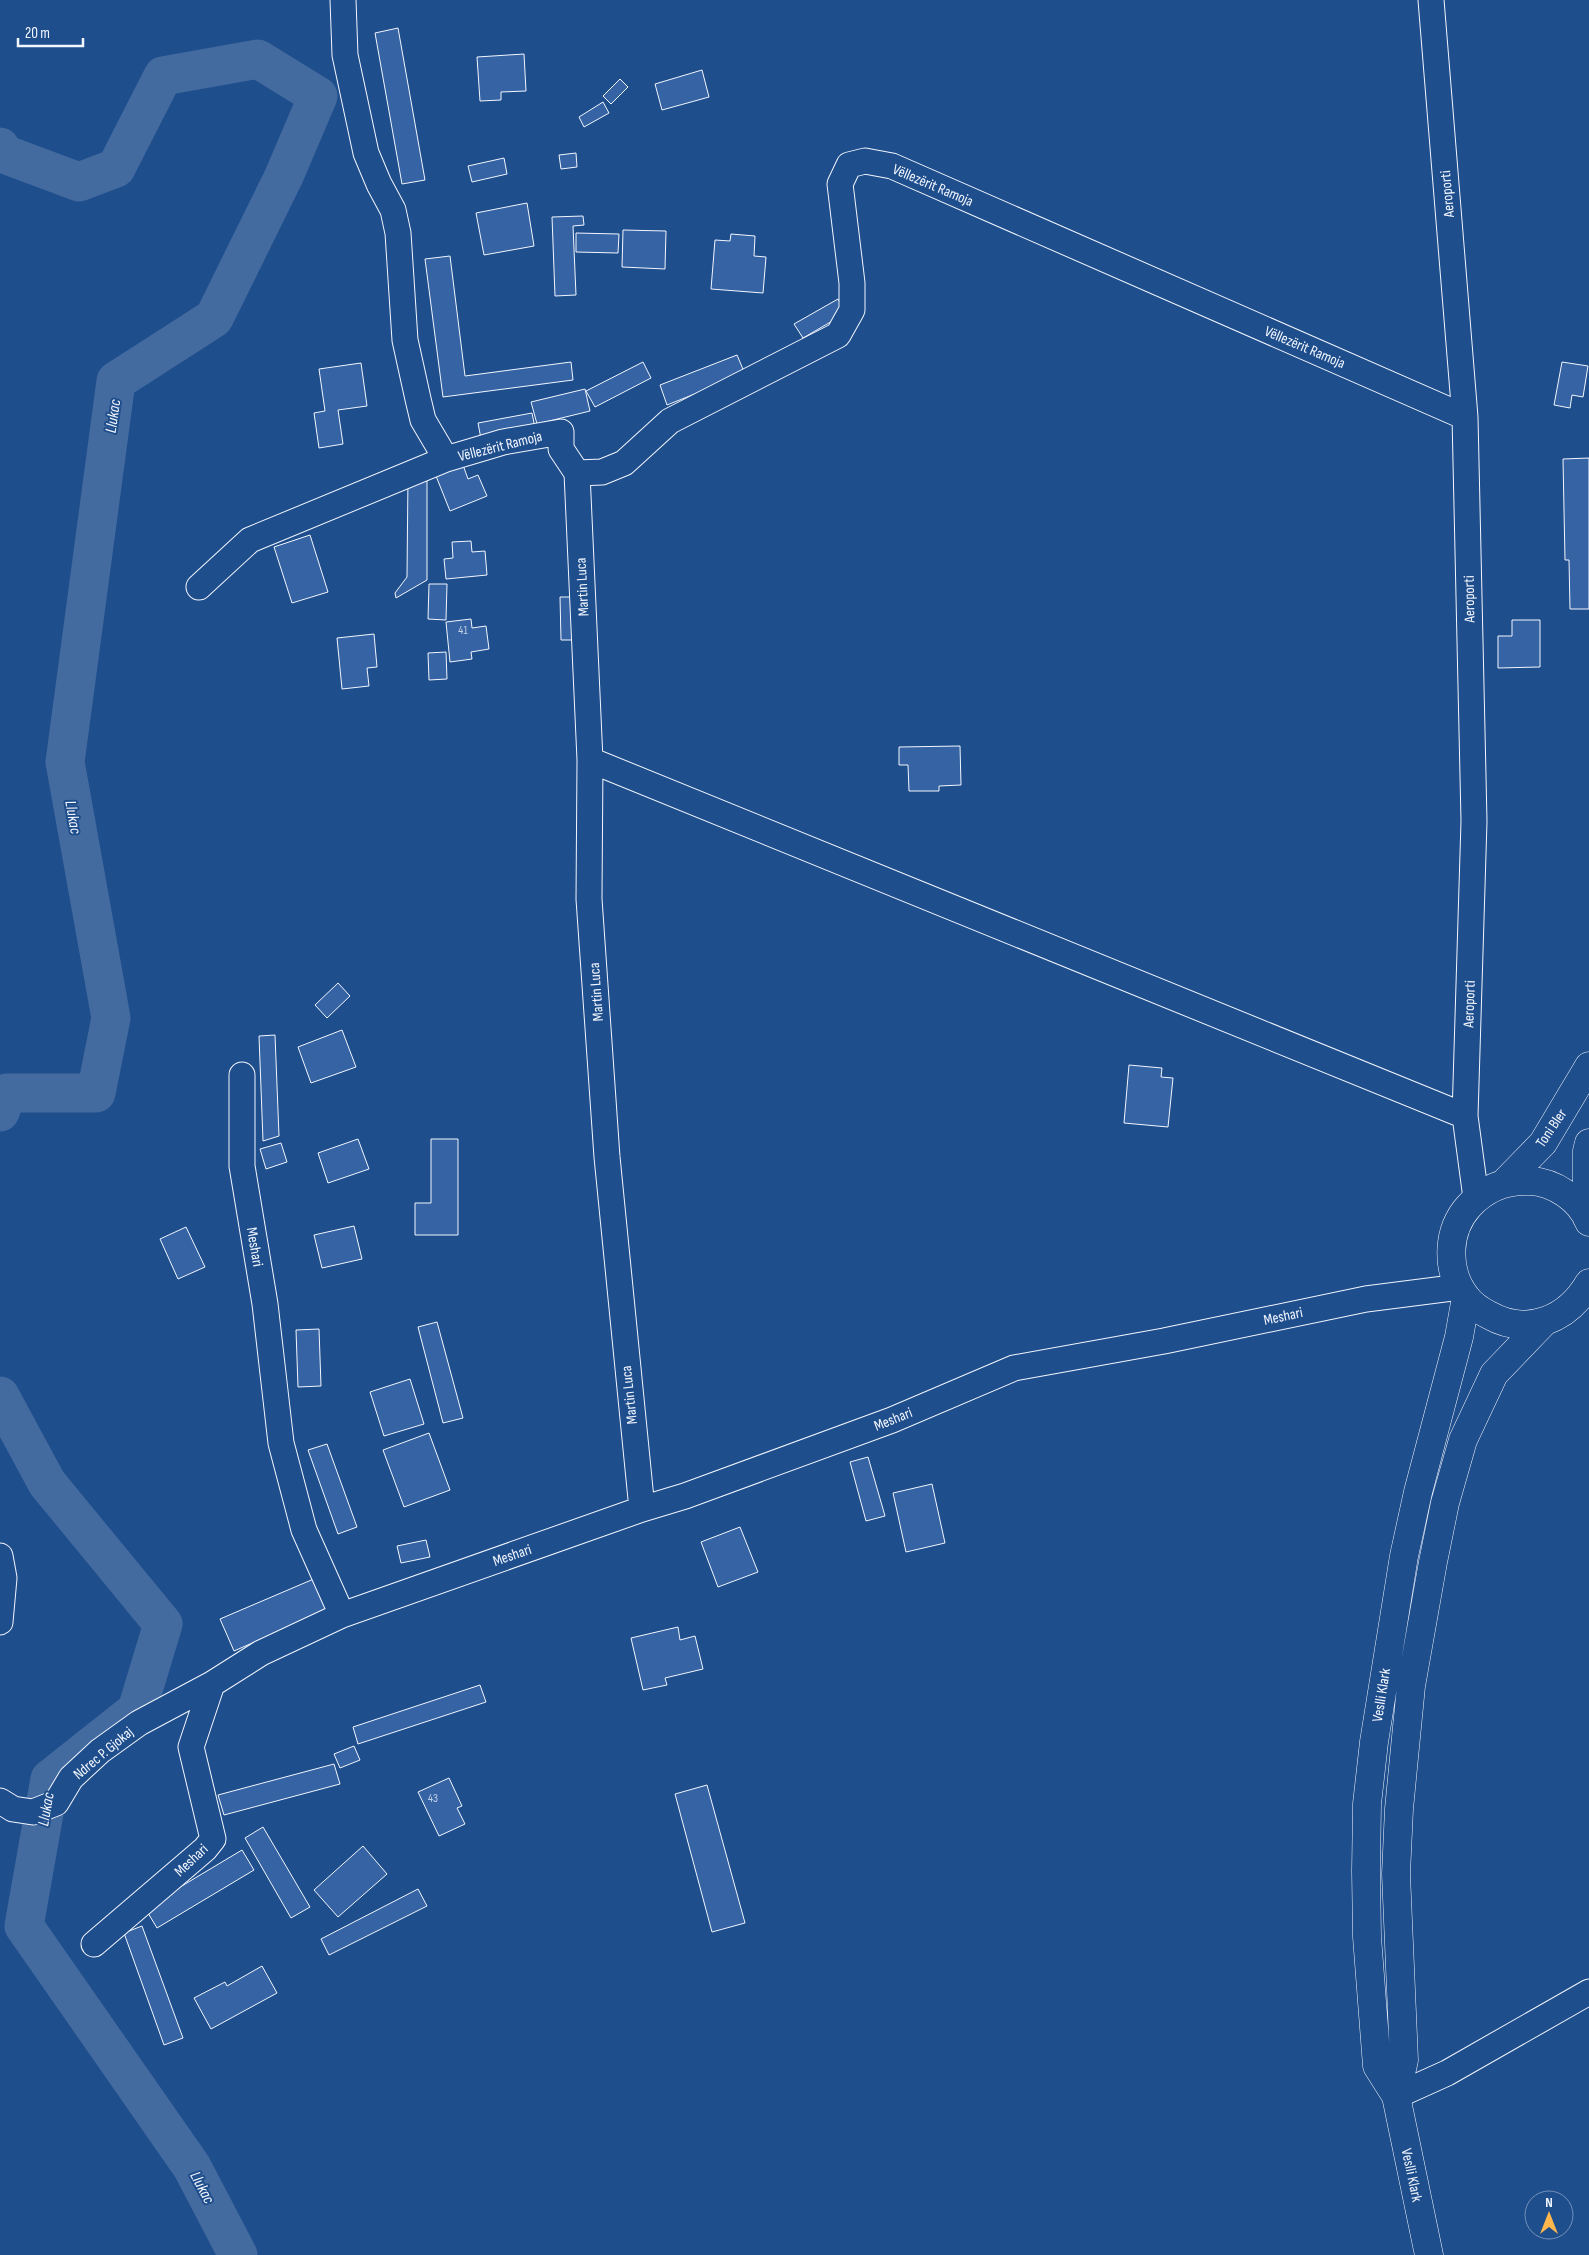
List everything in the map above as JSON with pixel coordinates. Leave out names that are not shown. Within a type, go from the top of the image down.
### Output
[{"type":"main road","name":"Toni Bler","points":[[1504,1183],[1543,1142],[1589,1066]]},
{"type":"main road","points":[[1588,1220],[1587,1151],[1589,1143]]},
{"type":"main road","points":[[1588,1220],[1578,1204],[1552,1186],[1536,1181],[1520,1180],[1504,1183],[1476,1198],[1465,1210],[1457,1224],[1452,1240],[1451,1256],[1454,1272],[1463,1292],[1482,1311],[1496,1319],[1511,1324],[1544,1322],[1559,1316],[1572,1306],[1589,1283]]},
{"type":"main road","name":"Veslli Klark","points":[[1429,2255],[1396,2096],[1378,2066],[1367,1937],[1367,1804],[1374,1742],[1404,1556],[1418,1492],[1457,1346],[1463,1292]]},
{"type":"main road","name":"Veslli Klark","points":[[1396,2096],[1404,2060],[1396,1874],[1399,1809],[1410,1686],[1432,1562],[1445,1503],[1463,1440],[1494,1374],[1544,1322]]},
{"type":"street","name":"Vëllezërit Ramoja","points":[[342,0],[345,55],[366,152],[379,184],[393,210],[398,233],[405,340],[418,399],[423,420],[446,459]]},
{"type":"street","name":"Aeroporti","points":[[1431,0],[1465,416],[1474,821],[1465,1116],[1476,1198]]},
{"type":"street","name":"Vëllezërit Ramoja","points":[[199,587],[250,540],[446,459],[503,442],[561,432],[561,449],[577,474],[602,472],[624,463],[670,421],[838,335],[852,310],[852,283],[840,184],[849,165],[865,161],[892,166],[1465,416]]},
{"type":"street","name":"Martin Luca","points":[[577,474],[590,760],[589,899],[606,1157],[642,1509]]},
{"type":"street","points":[[590,760],[1465,1116]]},
{"type":"street","name":"Meshari","points":[[242,1076],[242,1166],[265,1304],[281,1443],[304,1530],[342,1615]]},
{"type":"street","name":"Meshari","points":[[94,1944],[205,1849],[213,1839],[191,1747],[212,1684],[261,1654],[342,1615],[642,1509],[685,1496],[892,1420],[1014,1368],[1164,1341],[1366,1299],[1463,1292]]},
{"type":"street","points":[[0,1556],[4,1578],[0,1622]]},
{"type":"street","name":"Ndrec P. Gjokaj","points":[[0,1801],[14,1809],[32,1812],[56,1803],[71,1778],[100,1751],[139,1723],[212,1684]]},
{"type":"street","points":[[1396,2096],[1447,2074],[1589,1992]]},
{"type":"building","points":[[398,28],[425,180],[402,184],[375,33]]},
{"type":"building","points":[[524,54],[526,91],[501,92],[501,100],[480,101],[477,57]]},
{"type":"building","points":[[702,70],[709,97],[662,110],[655,84]]},
{"type":"building","points":[[620,79],[628,87],[611,104],[603,96]]},
{"type":"building","points":[[603,102],[609,113],[584,127],[579,117]]},
{"type":"building","points":[[576,153],[577,167],[561,169],[559,155]]},
{"type":"building","points":[[504,158],[507,174],[472,182],[468,166]]},
{"type":"building","points":[[527,203],[534,246],[484,255],[476,213]]},
{"type":"building","points":[[583,216],[584,225],[573,226],[576,295],[555,296],[552,217]]},
{"type":"building","points":[[623,230],[666,231],[665,269],[622,267]]},
{"type":"building","points":[[576,233],[619,234],[618,253],[576,252]]},
{"type":"building","points":[[731,234],[755,236],[754,256],[766,257],[763,293],[711,289],[715,240],[730,241]]},
{"type":"building","points":[[450,256],[465,376],[571,362],[573,380],[443,397],[425,259]]},
{"type":"building","points":[[838,299],[846,313],[803,338],[794,324]]},
{"type":"building","points":[[737,355],[745,374],[667,405],[660,385]]},
{"type":"building","points":[[643,362],[651,378],[595,407],[586,391]]},
{"type":"building","points":[[1562,362],[1588,366],[1583,397],[1572,395],[1570,408],[1554,405]]},
{"type":"building","points":[[361,363],[367,406],[338,410],[343,444],[319,448],[314,413],[325,411],[319,369]]},
{"type":"building","points":[[585,389],[590,411],[537,424],[531,402]]},
{"type":"building","points":[[532,413],[535,428],[481,439],[478,423]]},
{"type":"building","points":[[1589,458],[1589,609],[1570,609],[1569,560],[1565,560],[1563,459]]},
{"type":"building","points":[[463,465],[468,479],[478,475],[487,496],[450,511],[436,476]]},
{"type":"building","points":[[408,476],[427,476],[427,580],[396,598],[395,593],[407,577]]},
{"type":"building","points":[[310,535],[328,592],[292,603],[274,547]]},
{"type":"building","points":[[471,541],[472,552],[485,551],[487,575],[446,579],[444,559],[453,558],[452,542]]},
{"type":"building","points":[[429,584],[447,584],[446,620],[428,619]]},
{"type":"building","points":[[560,597],[578,597],[579,640],[561,640]]},
{"type":"building","points":[[471,619],[472,628],[486,626],[489,649],[471,652],[472,659],[450,662],[446,622]]},
{"type":"building","points":[[1512,620],[1540,620],[1540,667],[1498,668],[1498,636],[1512,636]]},
{"type":"building","points":[[374,634],[377,667],[367,668],[369,686],[342,689],[337,638]]},
{"type":"building","points":[[446,652],[447,679],[429,680],[428,653]]},
{"type":"building","points":[[960,746],[961,785],[939,786],[939,791],[909,791],[908,765],[899,765],[899,747]]},
{"type":"building","points":[[338,983],[350,996],[327,1018],[315,1005]]},
{"type":"building","points":[[342,1030],[356,1067],[311,1083],[298,1047]]},
{"type":"building","points":[[275,1035],[279,1136],[263,1141],[259,1036]]},
{"type":"building","points":[[1129,1065],[1162,1068],[1161,1077],[1173,1078],[1168,1127],[1124,1123]]},
{"type":"building","points":[[358,1139],[369,1169],[328,1183],[318,1153]]},
{"type":"building","points":[[431,1139],[458,1139],[458,1235],[415,1235],[415,1203],[431,1203]]},
{"type":"building","points":[[281,1143],[287,1162],[266,1169],[260,1149]]},
{"type":"building","points":[[354,1226],[362,1259],[322,1268],[314,1235]]},
{"type":"building","points":[[186,1227],[205,1267],[178,1279],[160,1239]]},
{"type":"building","points":[[437,1322],[463,1418],[443,1423],[418,1327]]},
{"type":"building","points":[[319,1329],[321,1386],[298,1387],[296,1330]]},
{"type":"building","points":[[410,1379],[424,1424],[384,1436],[370,1392]]},
{"type":"building","points":[[429,1433],[450,1490],[404,1507],[383,1450]]},
{"type":"building","points":[[327,1444],[357,1527],[338,1534],[308,1450]]},
{"type":"building","points":[[868,1457],[885,1516],[866,1521],[850,1462]]},
{"type":"building","points":[[932,1484],[945,1543],[906,1552],[893,1493]]},
{"type":"building","points":[[740,1527],[758,1572],[718,1587],[701,1542]]},
{"type":"building","points":[[426,1540],[430,1557],[401,1563],[397,1546]]},
{"type":"building","points":[[316,1578],[330,1609],[234,1651],[220,1619]]},
{"type":"building","points":[[678,1627],[680,1640],[695,1636],[703,1669],[665,1678],[667,1685],[643,1690],[631,1638]]},
{"type":"building","points":[[480,1685],[486,1702],[358,1744],[353,1727]]},
{"type":"building","points":[[354,1746],[360,1760],[340,1768],[334,1754]]},
{"type":"building","points":[[334,1764],[340,1784],[224,1815],[218,1795]]},
{"type":"building","points":[[449,1778],[462,1806],[457,1808],[465,1824],[439,1836],[418,1792]]},
{"type":"building","points":[[707,1785],[745,1923],[712,1932],[675,1794]]},
{"type":"building","points":[[263,1827],[310,1907],[291,1918],[245,1838]]},
{"type":"building","points":[[363,1846],[387,1874],[338,1917],[314,1890]]},
{"type":"building","points":[[242,1850],[254,1870],[157,1928],[145,1908]]},
{"type":"building","points":[[418,1889],[427,1906],[329,1955],[321,1939]]},
{"type":"building","points":[[142,1926],[183,2038],[164,2045],[124,1933]]},
{"type":"building","points":[[262,1966],[277,1993],[211,2029],[194,1998],[225,1982],[227,1986]]},
{"type":"waterway","name":"Llukac","points":[[0,147],[4,154],[79,182],[116,168],[163,76],[258,59],[318,96],[284,176],[214,318],[116,381],[65,762],[111,1018],[96,1093],[7,1093],[0,1112]]},
{"type":"waterway","name":"Llukac","points":[[0,1396],[47,1483],[163,1624],[137,1710],[50,1779],[24,1926],[192,2167],[238,2255]]}]
